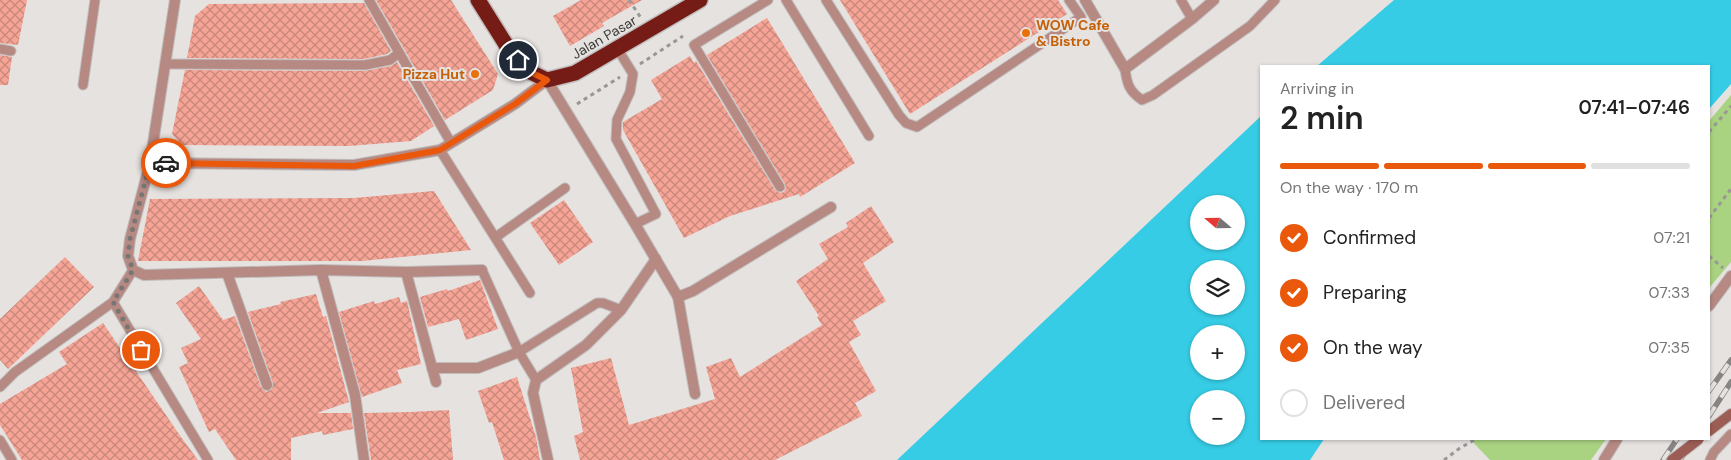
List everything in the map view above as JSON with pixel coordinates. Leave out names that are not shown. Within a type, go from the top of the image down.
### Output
[{"type":"highway","points":[[478,0],[510,51],[526,70],[547,80]]},
{"type":"highway","name":"Jalan Pasar","points":[[547,80],[574,73],[700,0]]},
{"type":"main road","points":[[1710,430],[1731,414]]},
{"type":"main road","points":[[1672,460],[1698,440]]},
{"type":"street","points":[[175,0],[150,163],[130,239],[128,256],[133,270],[144,275],[321,270],[406,272],[482,270]]},
{"type":"street","points":[[1085,0],[1126,69],[1214,0]]},
{"type":"street","points":[[150,163],[354,166],[440,150],[515,104],[547,80],[678,297],[695,394]]},
{"type":"street","points":[[678,297],[692,291],[831,207]]},
{"type":"street","points":[[548,460],[533,393],[536,380],[586,346],[621,310],[656,259]]},
{"type":"street","points":[[321,270],[355,395],[364,460]]},
{"type":"street","points":[[406,272],[436,382]]},
{"type":"street","points":[[1710,304],[1727,272]]},
{"type":"street","points":[[227,273],[267,385]]},
{"type":"street","points":[[432,368],[478,368],[519,352]]},
{"type":"street","points":[[1604,460],[1617,440]]},
{"type":"lane","points":[[83,85],[95,0]]},
{"type":"lane","points":[[368,0],[451,143]]},
{"type":"lane","points":[[768,0],[694,45],[780,187]]},
{"type":"lane","points":[[786,0],[869,136]]},
{"type":"lane","points":[[826,0],[899,115],[906,123],[916,127],[1081,17],[1069,0]]},
{"type":"lane","points":[[1181,0],[1192,19]]},
{"type":"lane","points":[[1126,69],[1127,83],[1132,93],[1142,100],[1153,95],[1250,26],[1275,0]]},
{"type":"lane","points":[[617,48],[633,74],[630,92],[617,120],[616,138],[656,214],[635,224]]},
{"type":"lane","points":[[0,49],[11,51]]},
{"type":"lane","points":[[166,64],[365,65],[390,60],[399,53]]},
{"type":"lane","points":[[440,150],[530,293]]},
{"type":"lane","points":[[496,237],[565,188]]},
{"type":"lane","points":[[0,387],[15,372],[113,302],[133,270]]},
{"type":"lane","points":[[482,270],[519,352],[536,380]]},
{"type":"lane","points":[[113,302],[208,460]]},
{"type":"lane","points":[[519,352],[596,303],[603,303],[621,310]]},
{"type":"lane","points":[[1710,460],[1714,452],[1731,434]]},
{"type":"lane","points":[[0,440],[12,460]]},
{"type":"path","points":[[629,0],[649,30]]},
{"type":"path","points":[[566,111],[685,36]]},
{"type":"path","points":[[1710,131],[1731,106]]},
{"type":"path","points":[[1710,217],[1731,189]]},
{"type":"path","points":[[1710,257],[1727,272]]},
{"type":"path","points":[[1444,460],[1474,440]]},
{"type":"green space","points":[[1731,95],[1731,262],[1710,287],[1710,120]]},
{"type":"green space","points":[[1471,440],[1605,440],[1591,460],[1490,460]]},
{"type":"water","points":[[1394,0],[1731,0],[1731,84],[1710,108],[1710,65],[1318,65]]},
{"type":"water","points":[[1260,117],[1260,440],[1323,440],[1310,460],[897,460]]},
{"type":"building","points":[[0,0],[27,0],[18,45],[0,43]]},
{"type":"building","points":[[376,0],[451,0],[498,74],[493,90],[445,120]]},
{"type":"building","points":[[581,0],[642,0],[602,23],[604,26],[570,46],[553,16]]},
{"type":"building","points":[[840,0],[1058,0],[1067,14],[910,114]]},
{"type":"building","points":[[364,3],[391,51],[387,54],[364,59],[187,58],[195,16],[209,4]]},
{"type":"building","points":[[767,18],[855,163],[800,197],[799,194],[730,216],[684,238],[623,130],[623,122],[662,99],[651,80],[690,56],[694,63],[696,61],[775,190],[780,193],[784,192],[785,184],[707,55]]},
{"type":"building","points":[[0,55],[12,57],[8,85],[0,85]]},
{"type":"building","points":[[397,62],[434,126],[411,141],[349,146],[182,145],[172,134],[185,70],[365,71],[391,66]]},
{"type":"building","points":[[434,191],[471,250],[362,261],[138,261],[150,199],[354,198]]},
{"type":"building","points":[[564,200],[593,242],[559,265],[530,223]]},
{"type":"building","points":[[871,206],[894,242],[863,263],[886,301],[853,321],[861,335],[849,342],[876,391],[855,403],[862,416],[775,460],[580,460],[574,436],[583,432],[571,368],[611,358],[629,425],[715,399],[706,367],[731,358],[740,377],[822,325],[817,317],[819,316],[796,281],[828,259],[819,244],[848,227],[846,223]]},
{"type":"building","points":[[65,257],[94,287],[8,369],[0,360],[0,319]]},
{"type":"building","points":[[480,280],[498,329],[466,340],[459,319],[428,327],[420,297],[447,289],[448,291]]},
{"type":"building","points":[[199,286],[223,320],[235,316],[261,387],[266,392],[272,389],[273,383],[248,312],[316,294],[323,317],[326,316],[349,402],[317,413],[351,413],[353,429],[323,435],[322,431],[291,438],[291,460],[236,460],[215,429],[209,432],[179,367],[188,363],[181,348],[201,339],[176,303]]},
{"type":"building","points":[[399,297],[401,303],[407,301],[421,364],[397,370],[402,383],[362,397],[339,312],[374,301],[375,304]]},
{"type":"building","points":[[103,323],[198,460],[22,460],[0,425],[0,404],[67,364],[59,352]]},
{"type":"building","points":[[517,377],[536,437],[540,460],[504,460],[492,422],[489,423],[478,391]]},
{"type":"building","points":[[449,410],[453,460],[371,460],[364,413]]},
{"type":"railway","points":[[1710,390],[1731,360]]},
{"type":"railway","points":[[1710,414],[1731,382]]},
{"type":"railway","points":[[1663,460],[1676,440]]},
{"type":"railway","points":[[1680,460],[1693,440]]},
{"type":"way so far","points":[[141,350],[113,302],[133,270],[128,256],[130,239],[150,163],[166,163]]},
{"type":"place","name":"WOW Cafe & Bistro","points":[[1026,33]]},
{"type":"place","name":"Pizza Hut","points":[[475,74]]},
{"type":"route","points":[[166,163],[354,166],[440,150],[515,104],[547,80],[526,70],[518,60]]}]
